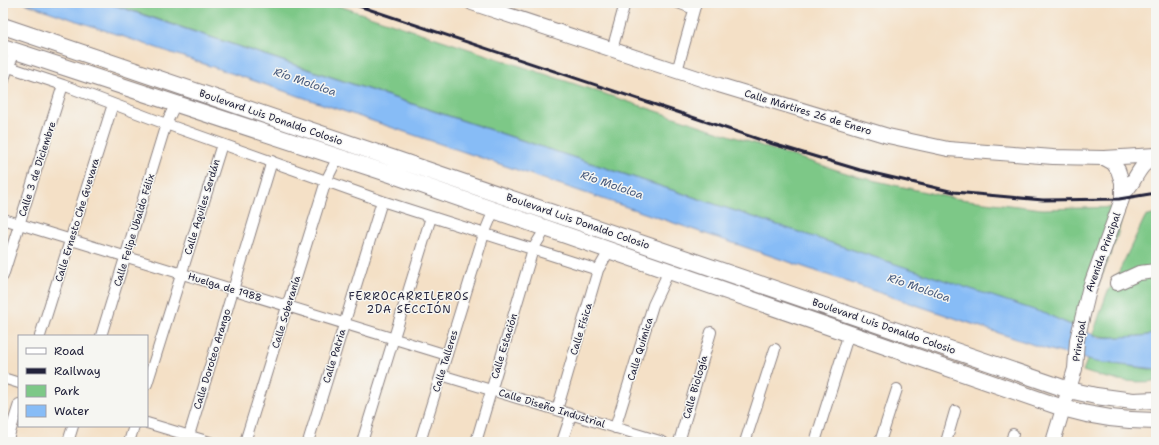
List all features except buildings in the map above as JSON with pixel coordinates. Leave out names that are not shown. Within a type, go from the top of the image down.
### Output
[{"type":"main road","name":"Boulevard Luis Donaldo Colosio","points":[[3,26],[420,167],[1068,390],[1096,396],[1133,401],[1156,400]]},
{"type":"main road","name":"Boulevard Luis Donaldo Colosio","points":[[9,49],[176,103],[494,210],[1063,408],[1087,415],[1129,421],[1156,421]]},
{"type":"main road","points":[[414,183],[420,167]]},
{"type":"street","name":"Calle Mártires 26 de Enero","points":[[472,3],[495,7],[677,72],[888,136],[948,149],[1053,157],[1104,158],[1156,156]]},
{"type":"street","points":[[612,50],[625,3]]},
{"type":"street","points":[[677,72],[695,6],[678,3]]},
{"type":"street","points":[[3,83],[9,49]]},
{"type":"street","points":[[5,66],[63,85],[166,124],[431,218],[598,270]]},
{"type":"street","name":"Calle 3 de Diciembre","points":[[3,276],[63,85]]},
{"type":"street","name":"Calle Felipe Ubaldo Félix","points":[[101,335],[166,124],[176,103]]},
{"type":"street","name":"Calle Ernesto Che Guevara","points":[[40,335],[113,104]]},
{"type":"street","name":"Calle Aquiles Serdán","points":[[148,381],[222,144]]},
{"type":"street","name":"Avenida Principal","points":[[1122,196],[1131,184],[1139,169],[1148,160],[1156,156]]},
{"type":"street","name":"Calle Soberanía","points":[[246,442],[326,181],[338,157]]},
{"type":"street","name":"Avenida Principal","points":[[1085,309],[1089,290],[1122,196],[1122,182],[1118,170],[1113,163],[1104,158]]},
{"type":"street","name":"Calle Doroteo Arango","points":[[188,439],[272,161]]},
{"type":"street","name":"Calle Patria","points":[[308,442],[382,201]]},
{"type":"street","name":"Calle Talleres","points":[[420,442],[484,234],[494,210]]},
{"type":"street","points":[[362,442],[431,218]]},
{"type":"street","name":"Huelga de 1988","points":[[3,219],[447,354]]},
{"type":"street","name":"Calle Estación","points":[[476,442],[533,249],[546,228]]},
{"type":"street","name":"Calle Física","points":[[556,410],[598,270],[610,250]]},
{"type":"street","name":"Calle Química","points":[[615,428],[654,305],[669,271]]},
{"type":"street","points":[[1117,283],[1139,273],[1156,271]]},
{"type":"street","name":"Principal","points":[[1068,390],[1074,371],[1077,340],[1085,309]]},
{"type":"street","name":"Calle Biología","points":[[679,442],[711,332]]},
{"type":"street","points":[[815,442],[849,333]]},
{"type":"street","points":[[745,442],[775,349]]},
{"type":"street","name":"Calle Diseño Industrial","points":[[441,375],[615,428],[629,437],[663,442]]},
{"type":"street","points":[[3,378],[18,383]]},
{"type":"street","points":[[880,442],[897,389]]},
{"type":"street","points":[[1053,442],[1068,390]]},
{"type":"street","points":[[7,442],[18,407]]},
{"type":"street","points":[[946,442],[955,411]]},
{"type":"street","points":[[562,442],[571,415]]},
{"type":"street","points":[[148,423],[188,439],[210,442]]},
{"type":"street","points":[[68,442],[73,427]]},
{"type":"street","points":[[129,442],[134,427]]},
{"type":"green space","points":[[109,3],[330,3],[859,177],[952,198],[1042,209],[1124,207],[1117,237],[1081,329],[1046,314]]},
{"type":"green space","points":[[1156,214],[1156,334],[1106,337],[1093,334],[1107,293],[1113,284],[1145,217]]},
{"type":"green space","points":[[1087,360],[1156,370],[1156,381],[1138,382],[1092,374],[1083,371]]},
{"type":"water","name":"Río Mololoa","points":[[24,3],[107,3],[1046,314],[1100,338],[1156,334],[1156,369],[1096,362],[1043,348]]},
{"type":"railway","points":[[350,3],[773,144],[860,170],[954,192],[1043,200],[1119,199],[1156,193]]},
{"type":"district","name":"FERROCARRILEROS 2DA SECCIÓN","points":[[409,302]]}]
